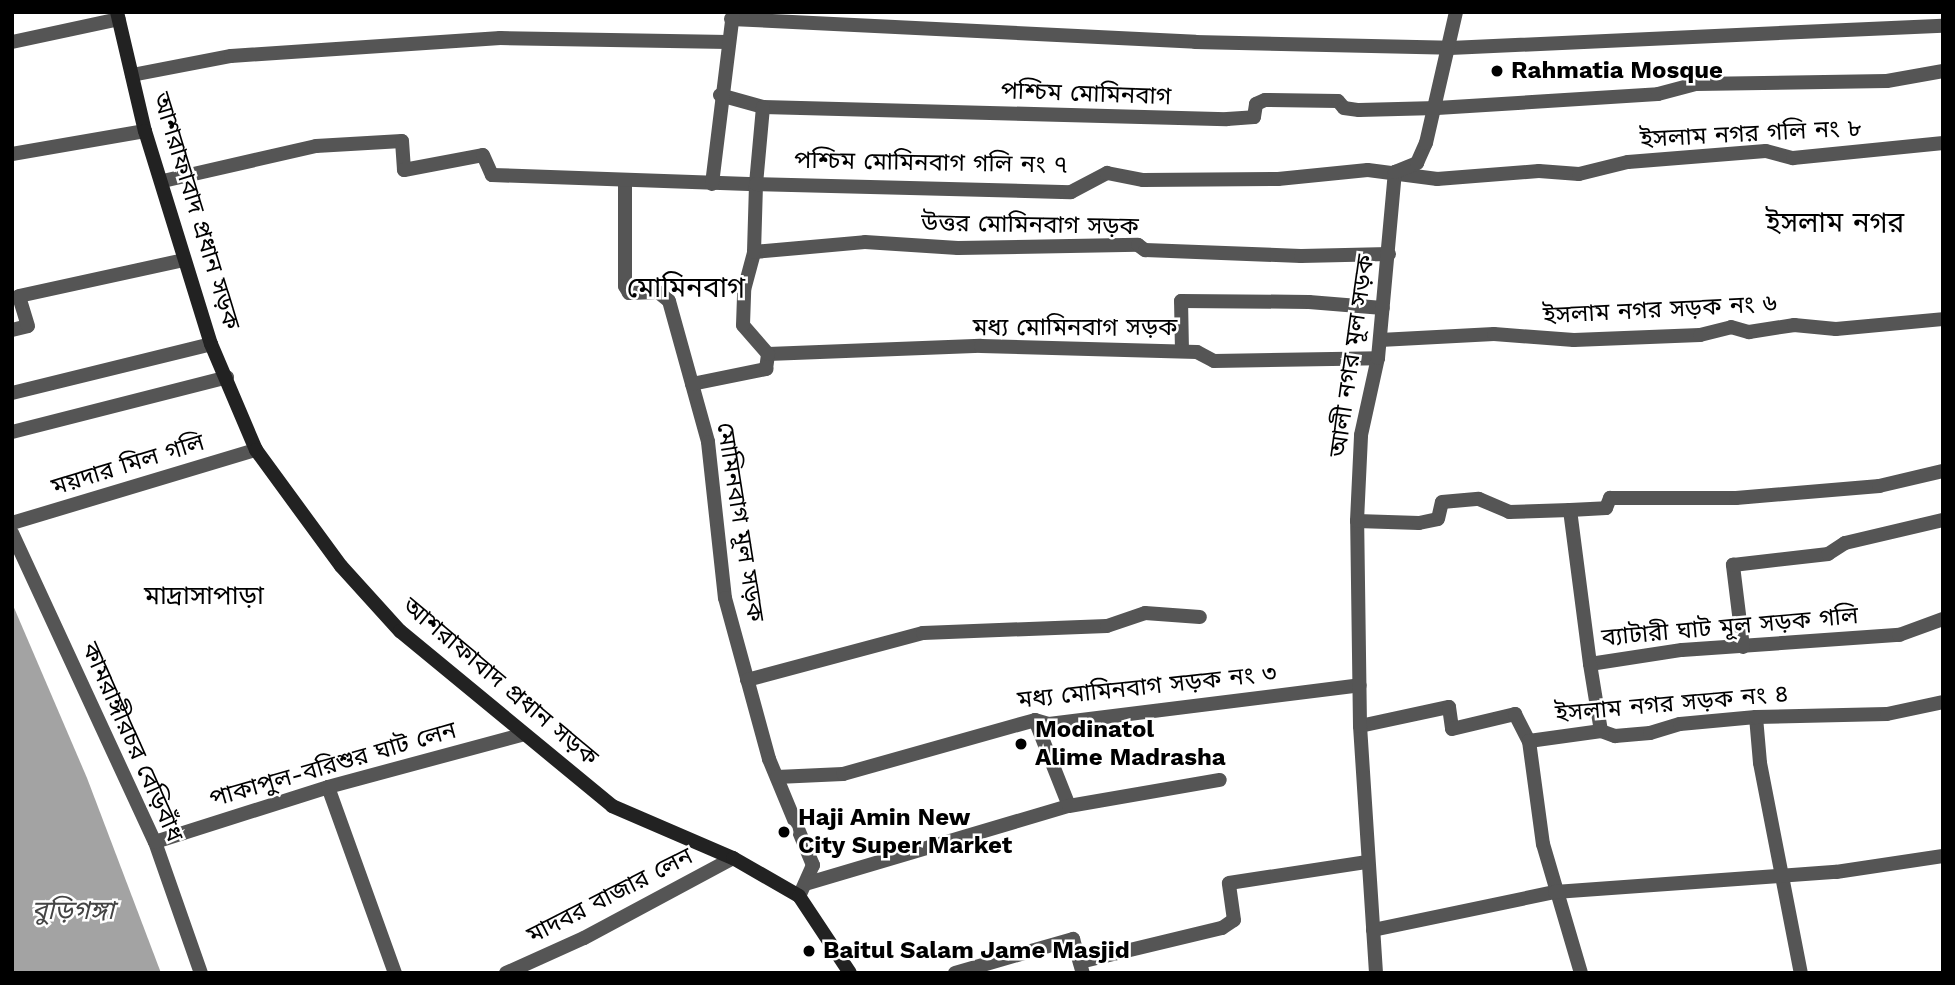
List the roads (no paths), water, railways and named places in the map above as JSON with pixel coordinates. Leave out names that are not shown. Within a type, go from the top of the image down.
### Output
[{"type":"street","points":[[1395,172],[1417,163],[1437,108],[1456,12]]},
{"type":"street","points":[[12,42],[118,15]]},
{"type":"street","name":"আশরাফাবাদ প্রধান সড়ক","points":[[118,15],[145,131],[163,181],[184,260],[211,344],[256,450],[341,566],[400,631],[612,806],[802,890],[850,973]]},
{"type":"street","points":[[712,184],[720,94],[732,15],[1195,42],[1450,48],[1943,26]]},
{"type":"street","points":[[132,75],[231,56],[500,38],[728,42]]},
{"type":"street","points":[[1437,108],[1658,94],[1696,84],[1887,81],[1943,71]]},
{"type":"street","name":"পশ্চিম মোমিনবাগ","points":[[720,94],[763,107],[1153,120],[1254,117],[1256,104],[1265,100],[1338,101],[1344,108],[1359,110],[1437,108]]},
{"type":"street","points":[[692,384],[766,369],[768,354],[743,325],[744,290],[754,252],[756,184],[763,107]]},
{"type":"street","points":[[12,154],[145,131]]},
{"type":"street","name":"পশ্চিম মোমিনবাগ গলি নং ৭","points":[[163,181],[316,146],[402,141],[404,170],[483,155],[492,176],[712,184],[1071,192],[1107,173],[1143,180],[1395,172]]},
{"type":"street","name":"ইসলাম নগর গলি নং ৮","points":[[1395,172],[1437,179],[1539,171],[1579,174],[1628,162],[1766,151],[1793,158],[1943,143]]},
{"type":"street","name":"আলী নগর মূল সড়ক","points":[[1377,973],[1367,862],[1360,726],[1357,521],[1361,435],[1378,358],[1395,172]]},
{"type":"street","name":"মোমিনবাগ মূল সড়ক","points":[[625,180],[625,286],[629,293],[658,292],[669,301],[708,442],[725,598],[777,777],[813,865],[802,890]]},
{"type":"street","name":"উত্তর মোমিনবাগ সড়ক","points":[[754,252],[865,242],[958,248],[1138,245],[1145,250],[1301,256],[1389,254]]},
{"type":"street","points":[[12,330],[28,326],[19,296],[184,260]]},
{"type":"street","points":[[1182,351],[1181,301],[1310,302],[1383,308]]},
{"type":"street","name":"ইসলাম নগর সড়ক নং ৬","points":[[1380,340],[1494,334],[1574,340],[1700,335],[1731,327],[1749,332],[1794,326],[1836,329],[1943,319]]},
{"type":"street","points":[[12,393],[211,344]]},
{"type":"street","name":"মধ্য মোমিনবাগ সড়ক","points":[[768,354],[981,346],[1182,351],[1197,352],[1214,361],[1378,358]]},
{"type":"street","points":[[12,432],[227,377]]},
{"type":"street","name":"ময়দার মিল গলি","points":[[12,523],[256,450]]},
{"type":"street","points":[[1357,521],[1419,523],[1438,519],[1442,502],[1479,499],[1509,512],[1606,508],[1610,498],[1736,498],[1879,486],[1943,471]]},
{"type":"street","name":"ব্যাটারী ঘাট মূল সড়ক গলি","points":[[1570,510],[1590,664],[1682,650],[1899,635],[1943,619]]},
{"type":"street","name":"ইসলাম নগর সড়ক নং ৪","points":[[1743,647],[1733,565],[1828,554],[1845,543],[1943,520]]},
{"type":"street","name":"কামরাঙ্গীরচর বেড়িবাঁধ","points":[[12,533],[155,842],[201,973]]},
{"type":"street","points":[[747,680],[923,633],[1107,626],[1145,613],[1200,617]]},
{"type":"street","points":[[1590,664],[1601,731]]},
{"type":"street","name":"মধ্য মোমিনবাগ সড়ক নং ৩","points":[[777,777],[843,774],[1035,719],[1049,724],[1360,685]]},
{"type":"street","name":"ইসলাম নগর সড়ক নং ৪","points":[[1360,726],[1449,707],[1452,729],[1515,714],[1529,741],[1601,731],[1627,735],[1756,716],[1887,714],[1943,702]]},
{"type":"street","points":[[1756,716],[1760,763],[1801,973]]},
{"type":"street","points":[[1035,719],[1069,806]]},
{"type":"street","name":"পাকাপুল-বরিশুর ঘাট লেন","points":[[155,842],[328,787],[524,734]]},
{"type":"street","points":[[1529,741],[1543,844],[1581,973]]},
{"type":"street","points":[[802,890],[1069,806],[1220,780]]},
{"type":"street","points":[[328,787],[395,973]]},
{"type":"street","points":[[1373,930],[1555,892],[1692,884],[1782,873],[1836,872],[1943,856]]},
{"type":"street","name":"মাদবর বাজার লেন","points":[[506,973],[584,938],[733,858]]},
{"type":"street","points":[[955,973],[1073,939],[1082,967],[1222,928],[1234,919],[1230,883],[1367,862]]},
{"type":"water","name":"বুড়িগঙ্গা","points":[[12,603],[87,778],[161,973],[12,973]]},
{"type":"place","name":"Rahmatia Mosque","points":[[1497,71]]},
{"type":"place","name":"Modinatol Alime Madrasha","points":[[1021,744]]},
{"type":"place","name":"Haji Amin New City Super Market","points":[[784,832]]},
{"type":"place","name":"Baitul Salam Jame Masjid","points":[[809,951]]},
{"type":"district","name":"ইসলাম নগর","points":[[1835,223]]},
{"type":"district","name":"মোমিনবাগ","points":[[686,288]]},
{"type":"district","name":"মাদ্রাসাপাড়া","points":[[204,596]]}]
